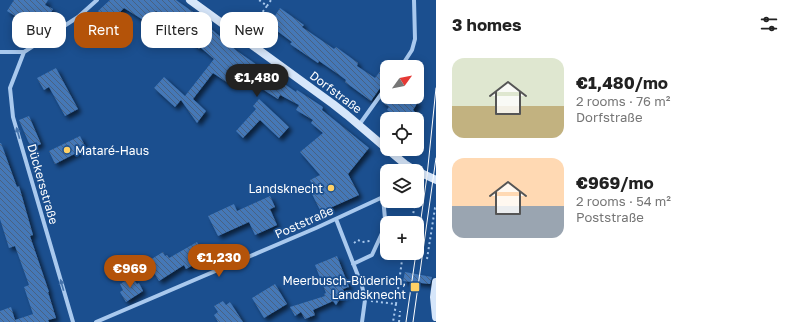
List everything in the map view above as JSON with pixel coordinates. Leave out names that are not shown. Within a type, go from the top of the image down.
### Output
[{"type":"main road","name":"Dorfstraße","points":[[190,0],[220,22]]},
{"type":"main road","name":"Dorfstraße","points":[[256,48],[338,107],[380,143]]},
{"type":"main road","name":"Dorfstraße","points":[[393,156],[400,164]]},
{"type":"main road","name":"Dorfstraße","points":[[424,174],[435,179]]},
{"type":"main road","points":[[436,282],[434,297],[436,317]]},
{"type":"street","points":[[0,52],[24,52],[78,17],[97,0]]},
{"type":"street","points":[[406,60],[412,50],[415,39],[414,0]]},
{"type":"street","name":"Dückersstraße","points":[[24,52],[10,88],[14,117],[73,322]]},
{"type":"street","points":[[359,125],[380,96]]},
{"type":"street","name":"Poststraße","points":[[96,322],[336,219],[380,198]]},
{"type":"street","points":[[336,219],[362,286],[365,300],[362,322]]},
{"type":"street","points":[[353,264],[372,255],[380,238]]},
{"type":"path","points":[[259,0],[267,6]]},
{"type":"path","points":[[263,12],[271,0]]},
{"type":"path","points":[[427,259],[436,208]]},
{"type":"path","points":[[346,246],[355,243],[358,240],[362,242],[370,240],[374,238],[377,231],[380,231]]},
{"type":"path","points":[[393,322],[402,260]]},
{"type":"path","points":[[365,300],[396,304]]},
{"type":"path","points":[[399,322],[400,312]]},
{"type":"building","points":[[14,0],[48,0],[45,5],[53,9],[51,12],[12,12],[12,14],[7,11]]},
{"type":"building","points":[[110,0],[176,0],[193,12],[141,12],[141,19],[133,14],[133,12],[124,8],[120,12],[98,11]]},
{"type":"building","points":[[280,8],[304,25],[302,27],[334,49],[336,47],[358,63],[357,66],[375,78],[380,71],[380,88],[371,101],[345,82],[346,80],[338,74],[319,61],[318,63],[290,44],[292,42],[278,32],[277,12]]},
{"type":"building","points":[[212,30],[220,36],[220,48],[234,48],[296,92],[297,90],[323,107],[322,110],[369,148],[348,174],[359,195],[321,212],[309,188],[312,185],[310,180],[320,175],[300,152],[323,133],[311,123],[313,120],[296,110],[299,105],[280,95],[278,99],[243,77],[239,83],[234,80],[231,85],[213,73],[193,99],[206,111],[197,123],[181,100],[175,107],[154,88],[164,77],[185,96],[214,59],[201,48],[212,48]]},
{"type":"building","points":[[56,68],[78,109],[65,116],[49,87],[44,90],[37,78]]},
{"type":"building","points":[[259,99],[289,127],[279,138],[260,120],[243,138],[236,131],[256,109],[253,106]]},
{"type":"building","points":[[385,104],[417,104],[413,110],[415,112],[390,112],[387,110],[389,107]]},
{"type":"building","points":[[29,116],[41,144],[31,148],[19,120]]},
{"type":"building","name":"Mataré-Haus","points":[[80,136],[86,148],[55,164],[49,151]]},
{"type":"building","points":[[0,143],[17,187],[19,186],[33,235],[30,236],[49,292],[56,318],[48,320],[49,322],[0,322],[0,311],[11,307],[15,320],[33,314],[24,287],[29,285],[15,246],[9,248],[0,219]]},
{"type":"building","points":[[270,196],[275,207],[270,209],[277,225],[255,235],[249,222],[218,236],[208,216],[234,204],[237,211]]},
{"type":"building","points":[[197,242],[206,258],[186,269],[184,265],[159,281],[150,266],[153,264],[150,260],[163,252],[165,256],[167,255],[169,258]]},
{"type":"building","points":[[337,256],[349,287],[343,289],[346,295],[341,297],[336,305],[333,301],[313,310],[315,315],[305,319],[301,312],[295,316],[290,307],[325,296],[324,294],[326,293],[315,265]]},
{"type":"building","points":[[405,272],[432,277],[430,284],[403,281]]},
{"type":"building","points":[[132,277],[137,284],[139,283],[143,291],[126,302],[120,292],[123,290],[120,284]]},
{"type":"building","points":[[275,284],[287,304],[264,318],[252,298]]},
{"type":"building","points":[[223,301],[226,305],[230,302],[243,322],[218,322],[214,315],[218,312],[214,306]]},
{"type":"tram line","points":[[421,216],[436,88]]},
{"type":"tram line","points":[[413,322],[436,158]]},
{"type":"tram line","points":[[406,322],[415,260]]},
{"type":"place","name":"Mataré-Haus","points":[[67,150]]},
{"type":"place","name":"Landsknecht","points":[[331,188]]},
{"type":"place","name":"Meerbusch-Büderich, Landsknecht","points":[[415,287]]}]
